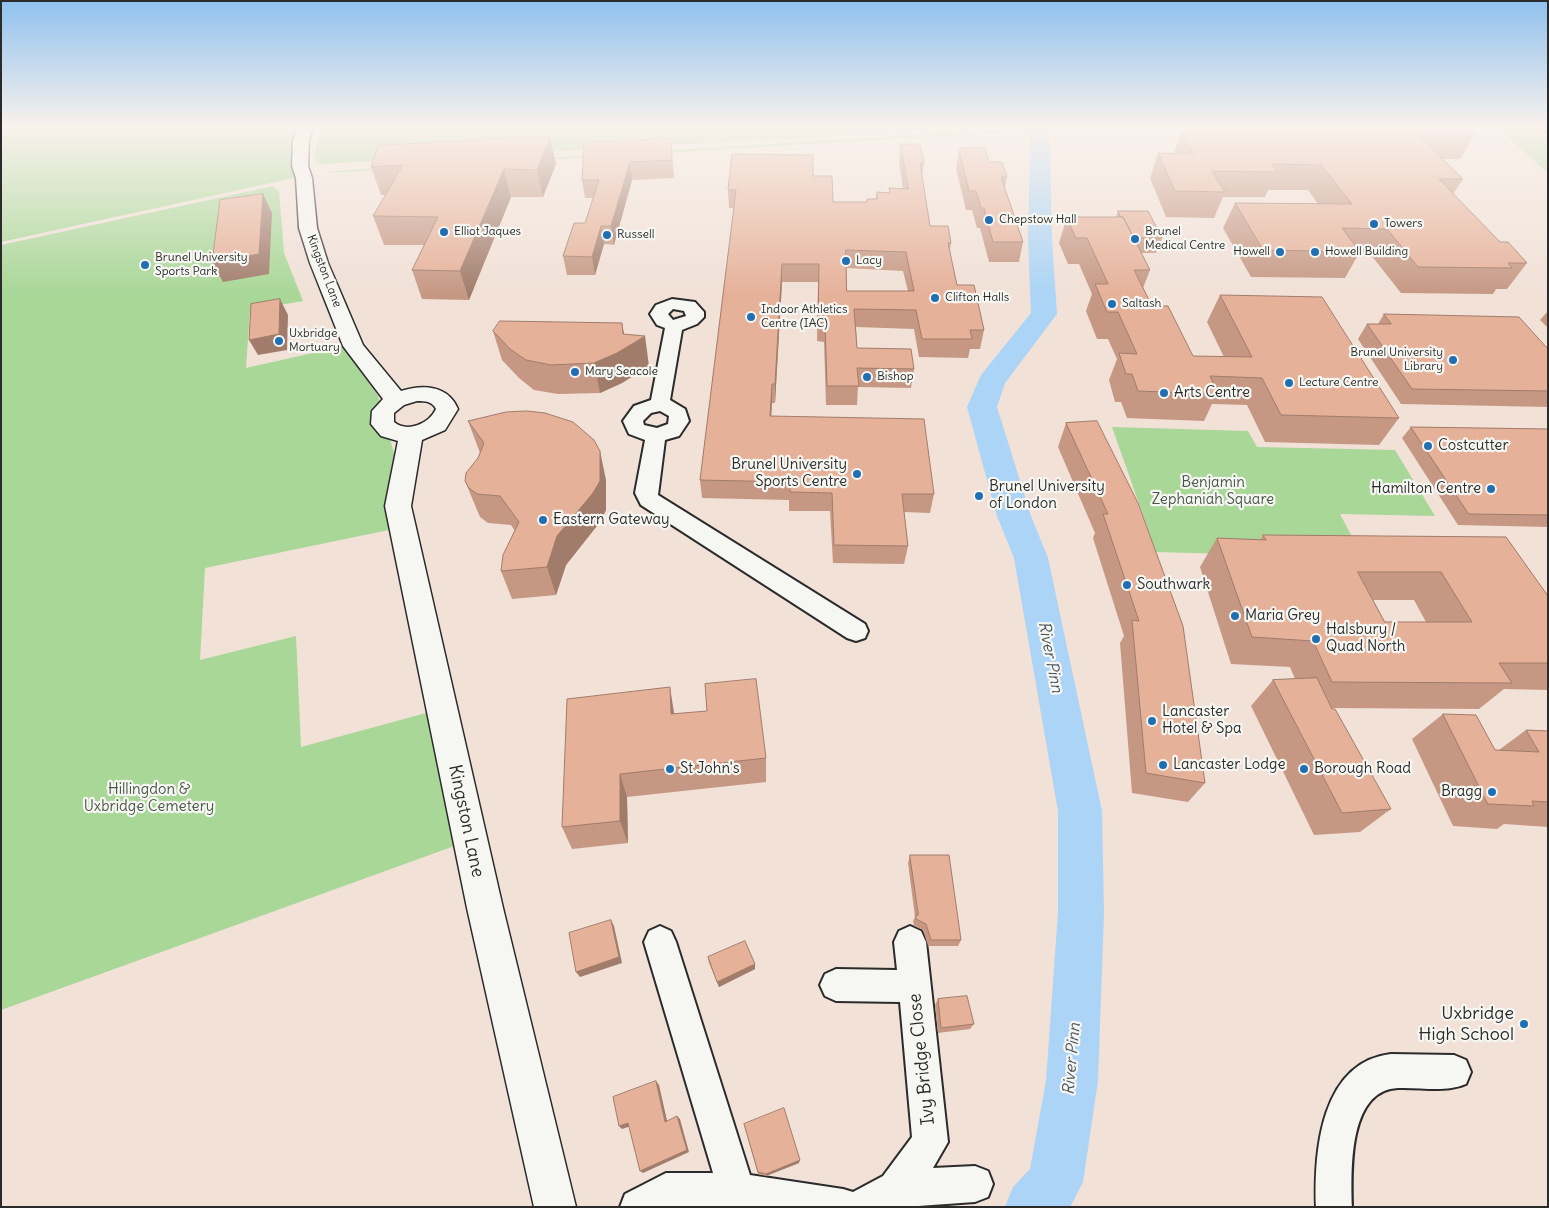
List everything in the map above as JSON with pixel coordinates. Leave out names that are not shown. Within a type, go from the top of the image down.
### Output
[{"type":"street","name":"Kingston Lane","points":[[304,182],[308,228],[319,263],[328,280],[354,346],[396,400]]},
{"type":"street","points":[[660,405],[674,325]]},
{"type":"street","points":[[415,394],[434,395],[445,403],[445,415],[441,420],[424,431],[411,434],[392,432],[382,424],[383,412],[396,400],[415,394]]},
{"type":"street","points":[[660,405],[674,409],[678,413],[680,421],[672,432],[656,436],[636,430],[633,421],[641,410],[660,405]]},
{"type":"street","name":"Kingston Lane","points":[[411,434],[398,506],[485,908],[555,1207]]},
{"type":"street","points":[[656,436],[646,493],[649,500],[856,631]]},
{"type":"street","points":[[660,942],[737,1191]]},
{"type":"street","name":"Ivy Bridge Close","points":[[864,1207],[896,1189],[930,1142],[910,942]]},
{"type":"street","points":[[836,985],[914,986]]},
{"type":"street","points":[[1334,1207],[1332,1176],[1335,1147],[1341,1121],[1352,1099],[1365,1081],[1384,1072],[1454,1072]]},
{"type":"street","points":[[896,1189],[975,1184]]},
{"type":"street","points":[[638,1207],[666,1191],[737,1191],[843,1207]]},
{"type":"green space","points":[[1,182],[274,182],[1,242]]},
{"type":"green space","name":"Hillingdon & Uxbridge Cemetery","points":[[273,186],[279,191],[284,253],[303,301],[250,310],[246,368],[344,346],[378,396],[395,457],[408,526],[205,568],[200,660],[296,636],[301,747],[441,709],[471,840],[1,1010],[1,245]]},
{"type":"green space","name":"Benjamin Zephaniah Square","points":[[1112,427],[1248,431],[1257,447],[1395,450],[1435,516],[1340,514],[1360,552],[1269,555],[1156,552]]},
{"type":"building","points":[[393,182],[498,182],[460,271],[412,270],[438,217],[373,216]]},
{"type":"building","points":[[598,182],[624,182],[611,226],[601,226],[592,257],[563,256],[574,223],[585,223]]},
{"type":"building","points":[[729,182],[832,182],[833,202],[867,202],[867,199],[877,199],[877,192],[890,193],[889,188],[908,189],[907,182],[923,182],[930,226],[948,226],[951,243],[948,243],[957,285],[974,285],[984,330],[970,330],[972,339],[922,339],[916,310],[854,309],[857,348],[911,349],[914,369],[857,368],[859,386],[827,386],[825,323],[818,323],[819,264],[782,264],[775,384],[772,384],[770,416],[924,419],[934,494],[902,494],[908,546],[834,545],[832,493],[790,492],[790,482],[700,480],[736,190],[728,190]],"holes":[[[846,250],[906,252],[914,291],[847,291]]]},
{"type":"building","points":[[967,182],[1003,182],[1023,242],[993,242],[984,208],[981,208],[976,191],[969,191]]},
{"type":"building","points":[[1171,182],[1219,182],[1225,192],[1175,191]]},
{"type":"building","points":[[1335,182],[1442,182],[1500,242],[1508,242],[1527,263],[1508,263],[1512,268],[1418,267],[1387,229],[1342,228],[1360,252],[1263,250],[1235,203],[1352,204]]},
{"type":"building","points":[[263,194],[259,254],[212,262],[220,200]]},
{"type":"building","points":[[1118,211],[1148,211],[1162,238],[1134,238]]},
{"type":"building","points":[[1067,217],[1123,217],[1150,270],[1134,270],[1152,306],[1168,306],[1193,356],[1252,357],[1220,295],[1322,297],[1399,418],[1281,415],[1262,378],[1210,376],[1218,394],[1138,391],[1132,374],[1126,374],[1119,353],[1137,354],[1118,312],[1107,312],[1095,284],[1108,284],[1087,238],[1076,238]]},
{"type":"building","points":[[280,299],[279,334],[249,340],[251,304]]},
{"type":"building","points":[[1384,314],[1519,317],[1548,349],[1548,391],[1412,389],[1367,324],[1391,324]]},
{"type":"building","points":[[500,321],[622,323],[623,334],[645,336],[617,353],[594,363],[551,365],[526,360],[510,349],[493,331]]},
{"type":"building","name":"Eastern Gateway","points":[[527,411],[545,413],[573,422],[594,440],[600,451],[600,481],[593,493],[557,536],[547,567],[501,571],[503,555],[519,522],[500,496],[477,494],[469,488],[465,481],[466,473],[478,458],[484,443],[468,421],[506,412]]},
{"type":"building","points":[[1097,421],[1138,503],[1183,626],[1205,783],[1146,773],[1132,620],[1139,621],[1103,514],[1108,514],[1066,423]]},
{"type":"building","name":"Hamilton Centre","points":[[1411,427],[1548,429],[1548,515],[1469,514]]},
{"type":"building","points":[[1263,535],[1506,537],[1548,596],[1548,663],[1499,663],[1512,683],[1332,682],[1313,641],[1252,637],[1217,538],[1266,540]],"holes":[[[1358,572],[1441,572],[1472,622],[1385,622]]]},
{"type":"building","points":[[1317,678],[1332,709],[1335,709],[1391,809],[1342,813],[1273,680]]},
{"type":"building","name":"St John's","points":[[756,679],[766,758],[620,774],[620,821],[562,827],[567,699],[670,687],[671,714],[707,711],[705,684]]},
{"type":"building","points":[[1443,714],[1476,715],[1495,750],[1539,752],[1526,730],[1548,731],[1548,802],[1532,801],[1534,806],[1488,804]]},
{"type":"building","points":[[910,855],[949,855],[961,940],[931,940],[926,924],[916,919],[916,915],[918,915]]},
{"type":"building","points":[[611,920],[619,957],[576,972],[569,933]]},
{"type":"building","points":[[745,941],[755,964],[717,982],[708,957]]},
{"type":"building","points":[[967,996],[974,1024],[941,1028],[938,999]]},
{"type":"building","points":[[656,1081],[665,1122],[677,1116],[687,1150],[640,1171],[628,1123],[619,1126],[613,1097]]},
{"type":"building","points":[[784,1108],[800,1160],[766,1174],[758,1172],[744,1124]]},
{"type":"waterway","name":"River Pinn","points":[[1033,1207],[1055,1182],[1072,1081],[1081,912],[1080,811],[1031,558],[1014,516],[982,407],[991,381],[1044,314],[1040,240],[1040,182]]},
{"type":"place","name":"Chepstow Hall","points":[[989,220]]},
{"type":"place","name":"Towers","points":[[1374,224]]},
{"type":"place","name":"Elliot Jaques","points":[[444,232]]},
{"type":"place","name":"Russell","points":[[607,235]]},
{"type":"place","name":"Brunel Medical Centre","points":[[1135,239]]},
{"type":"place","name":"Howell","points":[[1280,252]]},
{"type":"place","name":"Howell Building","points":[[1315,252]]},
{"type":"place","name":"Lacy","points":[[846,261]]},
{"type":"place","name":"Brunel University Sports Park","points":[[145,265]]},
{"type":"place","name":"Clifton Halls","points":[[935,298]]},
{"type":"place","name":"Saltash","points":[[1112,304]]},
{"type":"place","name":"Indoor Athletics Centre (IAC)","points":[[751,317]]},
{"type":"place","name":"Uxbridge Mortuary","points":[[279,341]]},
{"type":"place","name":"Brunel University Library","points":[[1453,360]]},
{"type":"place","name":"Mary Seacole","points":[[575,372]]},
{"type":"place","name":"Bishop","points":[[867,377]]},
{"type":"place","name":"Lecture Centre","points":[[1289,383]]},
{"type":"place","name":"Arts Centre","points":[[1164,393]]},
{"type":"place","name":"Costcutter","points":[[1428,446]]},
{"type":"place","name":"Brunel University Sports Centre","points":[[857,474]]},
{"type":"place","name":"Hamilton Centre","points":[[1491,489]]},
{"type":"place","name":"Brunel University of London","points":[[979,496]]},
{"type":"place","name":"Eastern Gateway","points":[[543,520]]},
{"type":"place","name":"Southwark","points":[[1127,585]]},
{"type":"place","name":"Maria Grey","points":[[1235,616]]},
{"type":"place","name":"Halsbury / Quad North","points":[[1316,639]]},
{"type":"place","name":"Lancaster Hotel & Spa","points":[[1152,721]]},
{"type":"place","name":"Lancaster Lodge","points":[[1163,765]]},
{"type":"place","name":"St John's","points":[[670,769]]},
{"type":"place","name":"Borough Road","points":[[1304,769]]},
{"type":"place","name":"Bragg","points":[[1492,792]]},
{"type":"place","name":"Uxbridge High School","points":[[1524,1024]]}]
